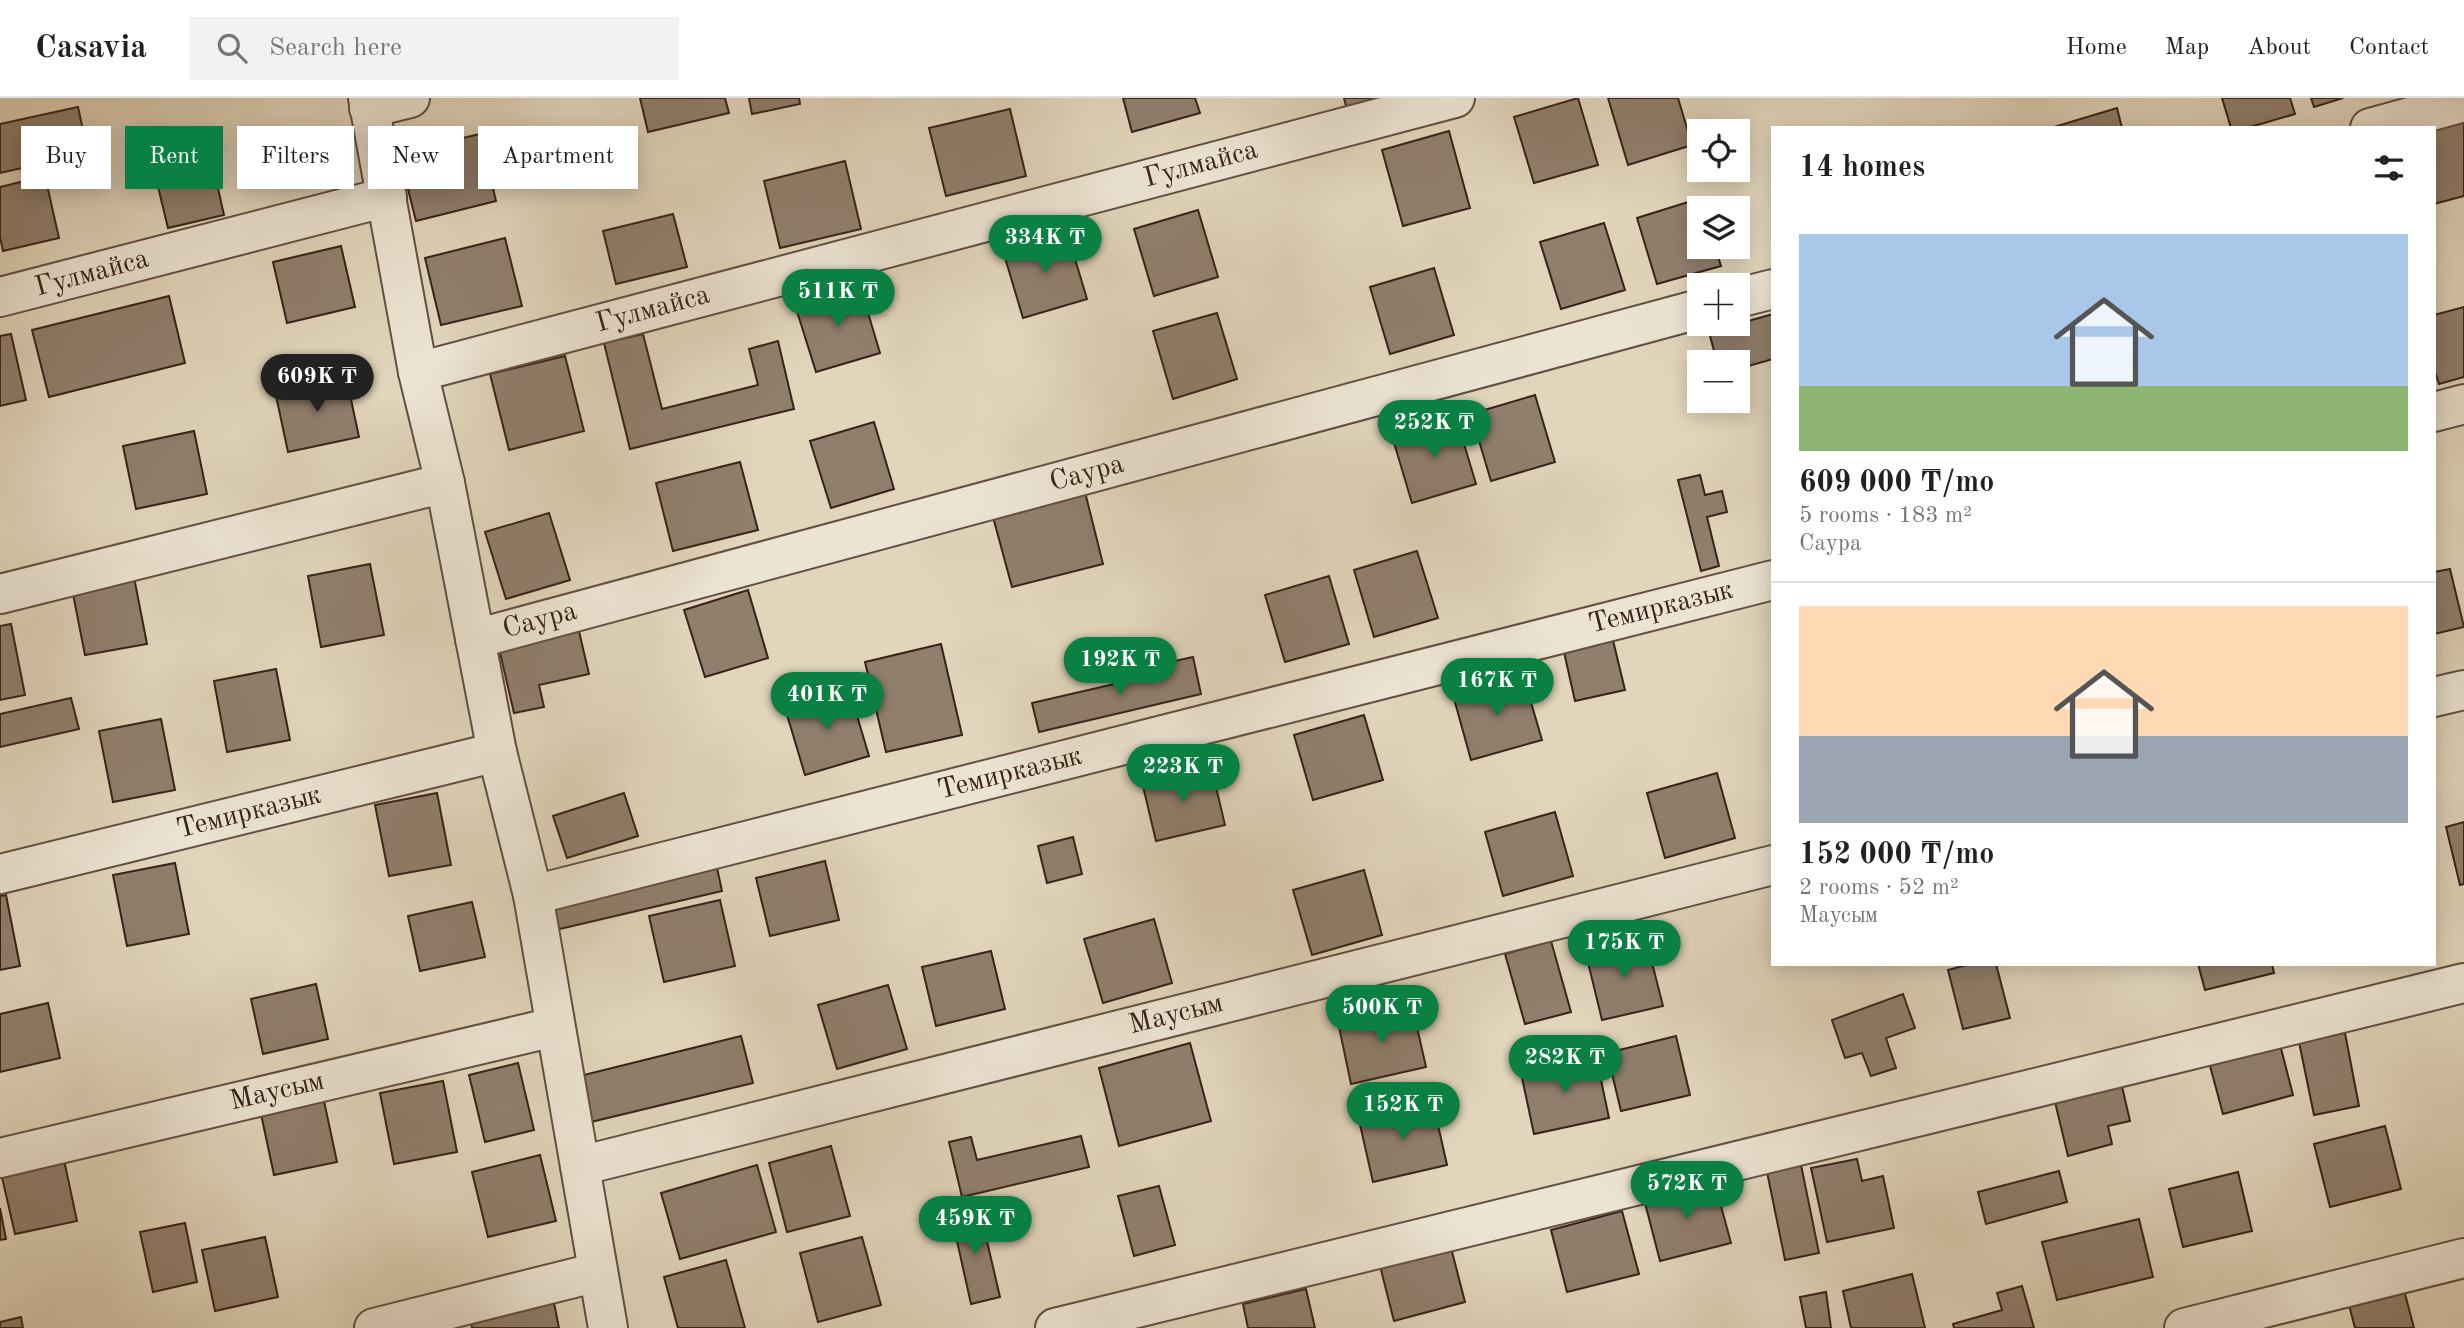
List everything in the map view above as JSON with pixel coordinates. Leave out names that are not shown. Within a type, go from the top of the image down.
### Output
[{"type":"street","points":[[410,98],[368,103],[418,372],[445,483],[497,752],[533,895],[608,1328]]},
{"type":"street","name":"Гулмайса","points":[[418,372],[1455,98]]},
{"type":"street","points":[[2377,126],[2464,102]]},
{"type":"street","name":"Гулмайса","points":[[0,297],[387,197]]},
{"type":"street","points":[[1750,295],[1771,290]]},
{"type":"street","name":"Саура","points":[[475,639],[1687,312]]},
{"type":"street","points":[[2436,411],[2464,404]]},
{"type":"street","points":[[0,594],[445,483]]},
{"type":"street","name":"Темирказык","points":[[533,895],[1771,581]]},
{"type":"street","points":[[2436,697],[2464,690]]},
{"type":"street","name":"Темирказык","points":[[0,874],[497,752]]},
{"type":"street","name":"Маусым","points":[[580,1166],[1771,865]]},
{"type":"street","points":[[1055,1328],[2464,983]]},
{"type":"street","name":"Маусым","points":[[0,1158],[554,1027]]},
{"type":"street","points":[[2184,1328],[2464,1258]]},
{"type":"street","points":[[374,1328],[598,1272]]},
{"type":"building","points":[[640,98],[725,98],[729,113],[648,132]]},
{"type":"building","points":[[749,98],[799,98],[800,104],[752,114]]},
{"type":"building","points":[[1123,98],[1195,98],[1200,113],[1132,132]]},
{"type":"building","points":[[1344,98],[1394,98],[1347,110]]},
{"type":"building","points":[[1578,98],[1598,165],[1534,183],[1514,117]]},
{"type":"building","points":[[1608,98],[1678,98],[1687,128],[1687,147],[1628,165]]},
{"type":"building","points":[[2222,98],[2290,98],[2295,114],[2254,126],[2230,126]]},
{"type":"building","points":[[2311,98],[2343,98],[2314,107]]},
{"type":"building","points":[[78,107],[82,126],[21,126],[21,168],[0,173],[0,124]]},
{"type":"building","points":[[2117,108],[2122,126],[2057,126]]},
{"type":"building","points":[[1010,109],[1026,176],[946,196],[929,128]]},
{"type":"building","points":[[2464,118],[2464,196],[2436,203],[2436,127]]},
{"type":"building","points":[[1449,131],[1470,208],[1403,226],[1382,150]]},
{"type":"building","points":[[478,134],[478,189],[493,189],[496,201],[416,221],[408,189],[464,189],[464,138]]},
{"type":"building","points":[[845,161],[861,229],[780,248],[764,181]]},
{"type":"building","points":[[21,182],[21,189],[48,189],[59,238],[3,251],[0,237],[0,187]]},
{"type":"building","points":[[159,189],[218,189],[224,215],[168,228]]},
{"type":"building","points":[[1687,202],[1687,259],[1719,259],[1721,266],[1687,273],[1687,276],[1657,284],[1637,218]]},
{"type":"building","points":[[1198,210],[1218,277],[1154,296],[1134,229]]},
{"type":"building","points":[[673,214],[687,267],[616,284],[603,231]]},
{"type":"building","points":[[1604,223],[1625,290],[1561,309],[1540,242]]},
{"type":"building","points":[[1067,232],[1087,299],[1023,318],[1003,251]]},
{"type":"building","points":[[505,238],[522,306],[441,325],[425,258]]},
{"type":"building","points":[[341,246],[355,307],[287,323],[273,262]]},
{"type":"building","points":[[1434,268],[1454,335],[1390,354],[1370,287]]},
{"type":"building","points":[[860,286],[880,353],[816,372],[795,305]]},
{"type":"building","points":[[169,296],[185,363],[49,397],[32,330]]},
{"type":"building","points":[[2464,307],[2464,377],[2439,384],[2436,375],[2436,314]]},
{"type":"building","points":[[1217,313],[1237,379],[1173,399],[1153,331]]},
{"type":"building","points":[[1771,315],[1771,360],[1750,366],[1750,350],[1714,350],[1710,336],[1750,336],[1750,320]]},
{"type":"building","points":[[11,334],[26,400],[0,406],[0,336]]},
{"type":"building","points":[[643,334],[662,409],[758,385],[749,349],[778,341],[794,409],[630,449],[604,343]]},
{"type":"building","points":[[565,356],[584,431],[509,450],[490,374]]},
{"type":"building","points":[[346,376],[359,437],[288,452],[275,391]]},
{"type":"building","points":[[1535,395],[1555,462],[1491,481],[1471,414]]},
{"type":"building","points":[[1456,417],[1476,484],[1412,503],[1392,436]]},
{"type":"building","points":[[874,422],[894,489],[831,508],[810,441]]},
{"type":"building","points":[[194,431],[207,494],[136,509],[123,446]]},
{"type":"building","points":[[740,462],[758,530],[673,551],[656,483]]},
{"type":"building","points":[[1700,475],[1705,495],[1722,491],[1727,512],[1707,517],[1719,566],[1701,571],[1678,480]]},
{"type":"building","points":[[1085,492],[1103,564],[1012,587],[993,517]]},
{"type":"building","points":[[549,513],[570,580],[506,599],[485,532]]},
{"type":"building","points":[[1417,551],[1438,618],[1374,637],[1354,570]]},
{"type":"building","points":[[370,564],[384,635],[321,647],[308,576]]},
{"type":"building","points":[[2450,569],[2464,627],[2436,634],[2436,572]]},
{"type":"building","points":[[133,572],[147,644],[85,655],[71,584]]},
{"type":"building","points":[[1329,576],[1349,644],[1285,662],[1265,595]]},
{"type":"building","points":[[748,590],[768,658],[705,677],[684,610]]},
{"type":"building","points":[[11,624],[25,695],[0,700],[0,626]]},
{"type":"building","points":[[578,627],[589,674],[539,685],[544,707],[514,713],[498,644]]},
{"type":"building","points":[[1611,632],[1625,690],[1575,701],[1562,643]]},
{"type":"building","points":[[941,644],[962,735],[886,752],[865,662]]},
{"type":"building","points":[[1193,657],[1201,694],[1039,732],[1032,703],[1162,673],[1161,664]]},
{"type":"building","points":[[276,669],[290,740],[227,752],[214,681]]},
{"type":"building","points":[[1523,675],[1542,740],[1471,760],[1453,695]]},
{"type":"building","points":[[849,689],[869,756],[805,775],[785,708]]},
{"type":"building","points":[[71,698],[79,729],[0,747],[0,714]]},
{"type":"building","points":[[1364,715],[1383,780],[1313,800],[1294,735]]},
{"type":"building","points":[[161,719],[175,790],[113,802],[99,731]]},
{"type":"building","points":[[1211,766],[1225,825],[1156,841],[1142,782]]},
{"type":"building","points":[[1717,773],[1735,838],[1665,858],[1647,793]]},
{"type":"building","points":[[437,793],[451,865],[389,876],[375,805]]},
{"type":"building","points":[[624,793],[638,836],[567,858],[553,816]]},
{"type":"building","points":[[1555,812],[1573,876],[1503,896],[1485,832]]},
{"type":"building","points":[[2464,822],[2464,884],[2460,885],[2446,827]]},
{"type":"building","points":[[1073,837],[1082,874],[1047,883],[1038,846]]},
{"type":"building","points":[[825,861],[839,920],[770,936],[756,878]]},
{"type":"building","points":[[175,863],[189,934],[127,946],[113,875]]},
{"type":"building","points":[[716,863],[722,891],[551,931],[544,903]]},
{"type":"building","points":[[1364,870],[1382,935],[1312,955],[1293,890]]},
{"type":"building","points":[[6,895],[20,966],[0,970],[0,896]]},
{"type":"building","points":[[720,900],[735,966],[664,982],[649,916]]},
{"type":"building","points":[[472,902],[485,957],[420,971],[408,916]]},
{"type":"building","points":[[1154,919],[1172,983],[1103,1003],[1084,939]]},
{"type":"building","points":[[1646,939],[1663,1006],[1602,1020],[1586,954]]},
{"type":"building","points":[[1551,941],[1571,1012],[1525,1024],[1505,954]]},
{"type":"building","points":[[991,951],[1005,1009],[936,1026],[922,967]]},
{"type":"building","points":[[1963,966],[1997,966],[2010,1018],[1963,1029],[1948,970]]},
{"type":"building","points":[[2199,966],[2272,966],[2274,973],[2205,990]]},
{"type":"building","points":[[316,984],[328,1039],[263,1054],[251,999]]},
{"type":"building","points":[[888,985],[907,1049],[837,1069],[818,1005]]},
{"type":"building","points":[[1903,994],[1915,1028],[1886,1038],[1896,1068],[1871,1076],[1862,1053],[1845,1058],[1832,1020]]},
{"type":"building","points":[[48,1003],[60,1058],[0,1072],[0,1014]]},
{"type":"building","points":[[1412,1005],[1426,1067],[1351,1084],[1338,1022]]},
{"type":"building","points":[[2277,1033],[2293,1095],[2223,1114],[2206,1051]]},
{"type":"building","points":[[2345,1033],[2359,1106],[2314,1115],[2299,1042]]},
{"type":"building","points":[[741,1036],[753,1083],[591,1122],[580,1076]]},
{"type":"building","points":[[1676,1036],[1690,1095],[1621,1111],[1607,1053]]},
{"type":"building","points":[[1190,1043],[1211,1121],[1119,1146],[1099,1068]]},
{"type":"building","points":[[1596,1056],[1609,1118],[1534,1134],[1521,1073]]},
{"type":"building","points":[[518,1063],[534,1130],[485,1142],[469,1075]]},
{"type":"building","points":[[443,1081],[457,1152],[394,1164],[380,1093]]},
{"type":"building","points":[[2121,1082],[2130,1121],[2108,1126],[2112,1144],[2068,1156],[2054,1098]]},
{"type":"building","points":[[324,1101],[337,1162],[274,1175],[261,1114]]},
{"type":"building","points":[[1433,1103],[1447,1165],[1373,1182],[1359,1120]]},
{"type":"building","points":[[2385,1126],[2401,1189],[2330,1207],[2314,1144]]},
{"type":"building","points":[[1081,1136],[1089,1167],[962,1197],[949,1142],[971,1137],[977,1160]]},
{"type":"building","points":[[831,1146],[850,1216],[787,1232],[769,1163]]},
{"type":"building","points":[[540,1155],[556,1221],[488,1237],[472,1172]]},
{"type":"building","points":[[1857,1159],[1862,1181],[1883,1176],[1894,1228],[1827,1242],[1811,1168]]},
{"type":"building","points":[[64,1160],[77,1221],[15,1234],[1,1173]]},
{"type":"building","points":[[1800,1160],[1819,1253],[1785,1260],[1766,1167]]},
{"type":"building","points":[[757,1165],[776,1232],[680,1259],[661,1193]]},
{"type":"building","points":[[2059,1171],[2067,1202],[1986,1224],[1978,1192]]},
{"type":"building","points":[[2238,1172],[2252,1231],[2183,1247],[2169,1189]]},
{"type":"building","points":[[1714,1180],[1731,1243],[1660,1261],[1644,1199]]},
{"type":"building","points":[[1159,1186],[1175,1245],[1134,1256],[1118,1196]]},
{"type":"building","points":[[979,1207],[1000,1297],[971,1304],[951,1214]]},
{"type":"building","points":[[0,1208],[6,1239],[0,1240]]},
{"type":"building","points":[[1622,1211],[1639,1274],[1567,1292],[1551,1230]]},
{"type":"building","points":[[2139,1219],[2153,1277],[2057,1300],[2042,1242]]},
{"type":"building","points":[[185,1223],[197,1282],[153,1292],[140,1232]]},
{"type":"building","points":[[265,1237],[278,1297],[215,1311],[202,1250]]},
{"type":"building","points":[[862,1237],[881,1305],[818,1322],[800,1253]]},
{"type":"building","points":[[1449,1240],[1465,1302],[1394,1321],[1378,1258]]},
{"type":"building","points":[[726,1260],[745,1328],[678,1328],[664,1277]]},
{"type":"building","points":[[1912,1274],[1925,1328],[1851,1328],[1843,1291]]},
{"type":"building","points":[[2022,1286],[2034,1328],[1954,1328],[1953,1324],[2002,1310],[1997,1293]]},
{"type":"building","points":[[1306,1289],[1315,1328],[1248,1328],[1243,1304]]},
{"type":"building","points":[[2404,1290],[2414,1328],[2355,1328],[2349,1305]]},
{"type":"building","points":[[1826,1292],[1831,1328],[1806,1328],[1800,1297]]},
{"type":"building","points":[[553,1298],[559,1328],[472,1328],[470,1315]]},
{"type":"building","points":[[21,1317],[23,1328],[0,1328],[0,1322]]}]
